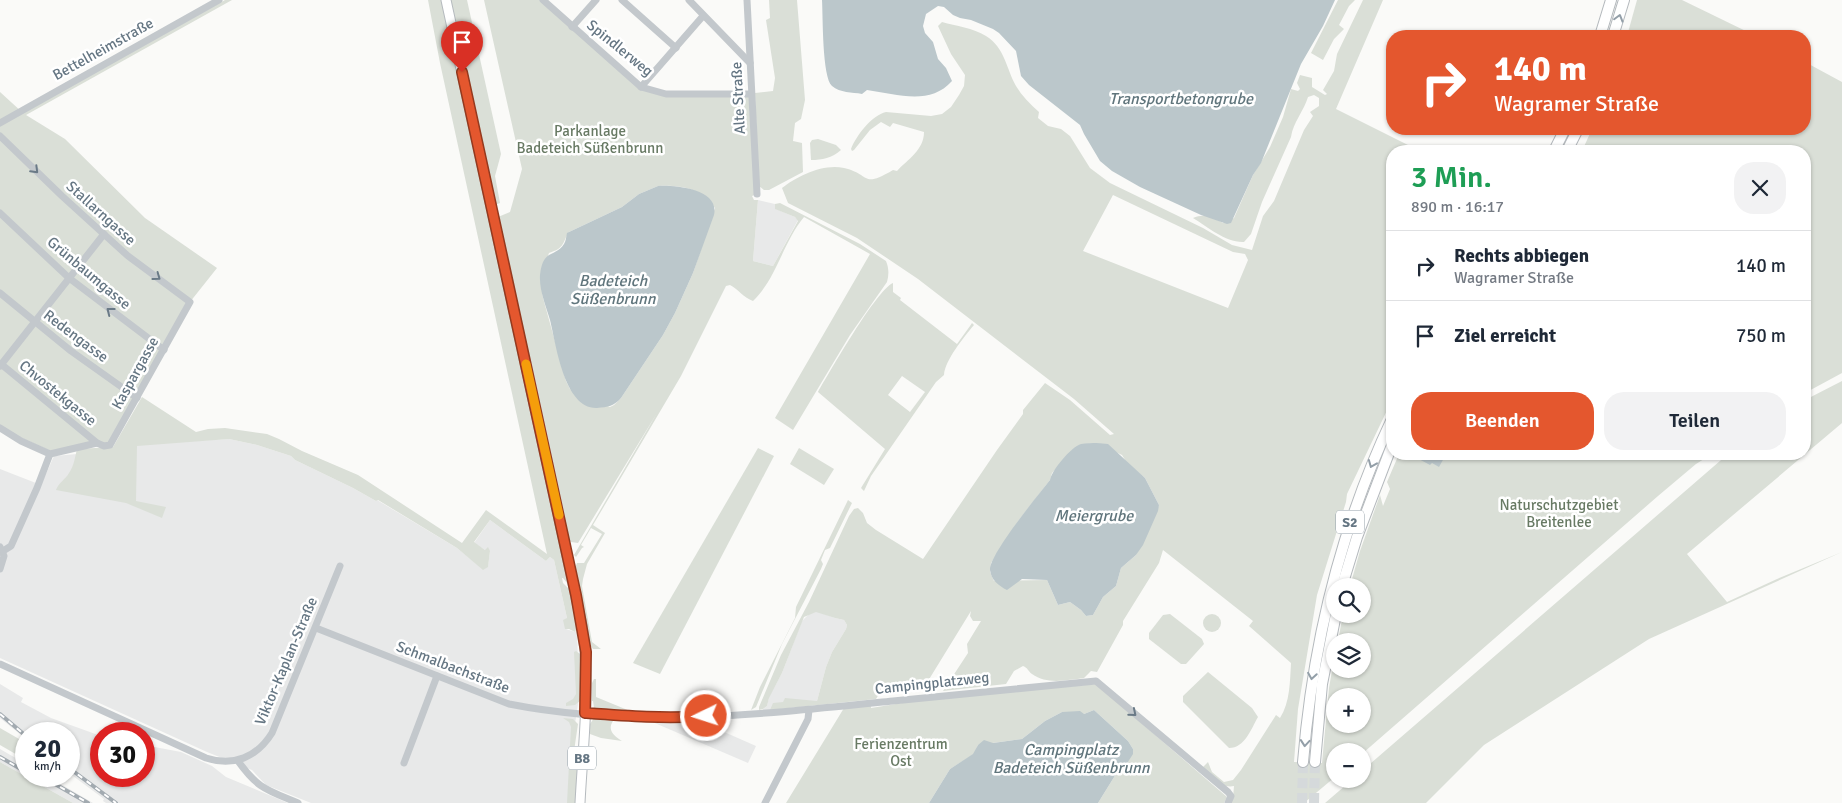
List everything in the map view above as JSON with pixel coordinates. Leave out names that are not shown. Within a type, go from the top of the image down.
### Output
[{"type":"highway","points":[[1602,30],[1611,0]]},
{"type":"highway","points":[[1616,30],[1624,0]]},
{"type":"highway","name":"S2","points":[[1303,762],[1312,679],[1332,580],[1361,491],[1386,433]]},
{"type":"highway","name":"S2","points":[[1345,578],[1386,460]]},
{"type":"highway","points":[[1315,762],[1322,684],[1334,623]]},
{"type":"main road","name":"B8","points":[[446,0],[576,595],[586,652],[580,803]]},
{"type":"street","name":"Bettelheimstraße","points":[[0,122],[219,0]]},
{"type":"street","name":"Spindlerweg","points":[[543,0],[641,87],[666,94],[751,94]]},
{"type":"street","points":[[572,27],[596,0]]},
{"type":"street","points":[[622,0],[676,48]]},
{"type":"street","points":[[689,0],[750,63]]},
{"type":"street","name":"Alte Straße","points":[[747,0],[757,194]]},
{"type":"street","points":[[641,87],[703,16]]},
{"type":"street","name":"Stallarngasse","points":[[0,136],[128,256],[190,302]]},
{"type":"street","name":"Grünbaumgasse","points":[[0,213],[69,278],[164,350]]},
{"type":"street","points":[[1,365],[104,234]]},
{"type":"street","name":"Redengasse","points":[[0,293],[71,351],[137,398]]},
{"type":"street","name":"Kaspargasse","points":[[98,443],[104,446],[112,444],[190,302]]},
{"type":"street","name":"Chvostekgasse","points":[[1,365],[98,443]]},
{"type":"street","points":[[0,428],[21,441],[50,454],[98,443]]},
{"type":"street","points":[[0,569],[4,562],[2,549],[11,546],[50,454]]},
{"type":"street","name":"Viktor-Kaplan-Straße","points":[[242,759],[263,745],[272,733],[340,566]]},
{"type":"street","name":"Schmalbachstraße","points":[[316,628],[509,704],[585,713]]},
{"type":"street","points":[[0,664],[196,754],[220,762],[242,759],[249,776],[258,786],[298,803]]},
{"type":"street","points":[[404,763],[437,676]]},
{"type":"street","name":"Campingplatzweg","points":[[585,713],[633,718],[678,718],[809,710],[1096,681],[1228,792],[1231,796],[1228,803]]},
{"type":"street","points":[[765,803],[808,719],[809,710]]},
{"type":"shaded area","points":[[758,200],[775,204],[776,209],[798,220],[773,266],[753,261]]},
{"type":"shaded area","points":[[229,439],[257,445],[291,456],[295,460],[377,500],[457,548],[483,569],[488,566],[490,551],[474,543],[490,520],[546,561],[550,557],[554,560],[567,618],[566,629],[575,632],[577,630],[579,697],[575,724],[573,803],[311,803],[266,785],[252,770],[155,728],[155,722],[141,722],[0,658],[0,469],[41,485],[54,456],[136,449],[137,444]]},
{"type":"shaded area","points":[[816,611],[844,620],[847,625],[826,667],[817,701],[783,702],[770,710],[762,710],[767,706],[769,697],[782,673],[802,621],[810,613]]},
{"type":"shaded area","points":[[0,684],[23,698],[21,702],[62,722],[15,722],[15,730],[0,718]]},
{"type":"shaded area","points":[[643,718],[689,718],[756,746],[748,763]]},
{"type":"shaded area","points":[[80,728],[90,732],[90,787],[155,787],[155,747],[181,752],[212,766],[226,777],[288,803],[106,803],[103,801],[104,799],[80,781]]},
{"type":"shaded area","points":[[0,749],[15,758],[15,770],[0,762]]},
{"type":"shaded area","points":[[45,787],[66,787],[93,803],[73,803]]},
{"type":"green space","points":[[225,0],[232,0],[26,115],[65,139],[145,218],[217,268],[190,302],[112,444],[53,452],[0,428],[0,92],[23,113]]},
{"type":"green space","points":[[428,0],[443,0],[569,582],[567,583],[562,578],[563,583],[571,591],[577,628],[575,632],[565,629],[563,620],[567,618],[554,560],[550,557],[546,561],[490,520],[474,542],[485,550],[488,547],[490,551],[488,567],[483,570],[457,548],[378,500],[376,501],[295,460],[291,456],[257,445],[229,439],[137,446],[136,501],[166,507],[162,518],[126,503],[56,490],[71,470],[77,449],[113,447],[142,397],[196,432],[225,428],[267,434],[358,475],[462,543],[486,510],[547,554]]},
{"type":"green space","points":[[450,0],[467,0],[501,154],[495,176],[500,203],[495,205]]},
{"type":"green space","name":"Parkanlage Badeteich Süßenbrunn","points":[[484,0],[543,0],[641,87],[666,94],[751,94],[757,194],[752,196],[754,200],[758,200],[753,261],[773,266],[798,221],[795,217],[775,209],[775,204],[780,203],[860,244],[886,261],[888,269],[887,282],[850,335],[793,430],[775,418],[870,254],[804,217],[791,237],[768,282],[753,301],[730,285],[726,286],[681,376],[593,525],[605,533],[587,564],[582,586],[592,642],[601,649],[593,649],[590,645],[575,568],[577,563],[584,563],[602,534],[591,528],[581,545],[584,547],[576,557],[574,555],[657,413],[578,543],[571,542],[569,540],[498,217],[510,212],[522,169]],"holes":[[[658,186],[682,187],[697,192],[710,201],[715,208],[693,273],[675,313],[663,335],[621,398],[610,407],[570,389],[566,381],[543,298],[540,277],[549,253],[561,247],[569,232],[622,207],[639,194]]]},
{"type":"green space","points":[[769,0],[797,0],[805,100],[801,119],[795,123],[793,141],[802,143],[803,172],[769,190],[764,190],[759,186],[755,93],[773,91],[775,78],[766,20],[770,18]]},
{"type":"green space","points":[[1338,0],[1355,0],[1349,6],[1339,25],[1344,29],[1334,39],[1323,60],[1311,53]]},
{"type":"green space","points":[[1363,0],[1383,0],[1336,109],[1408,145],[1386,145],[1386,413],[1347,494],[1317,595],[1298,709],[1294,762],[1322,763],[1326,720],[1326,733],[1371,733],[1371,688],[1329,688],[1331,678],[1371,678],[1371,633],[1339,633],[1341,623],[1371,623],[1371,578],[1352,578],[1380,495],[1383,506],[1390,489],[1387,482],[1396,460],[1702,460],[1658,496],[1371,746],[1371,743],[1326,743],[1326,785],[1304,803],[1229,803],[1233,798],[1234,786],[1221,784],[1202,768],[1208,762],[1212,772],[1224,782],[1233,780],[1276,715],[1280,718],[1286,706],[1291,663],[1249,626],[1253,621],[1163,550],[1159,563],[1123,621],[1123,625],[1097,672],[1091,671],[1084,678],[1057,681],[1044,680],[1032,674],[1023,666],[1014,671],[1006,684],[943,691],[968,653],[967,644],[981,621],[973,621],[970,616],[971,611],[928,681],[885,684],[876,699],[770,710],[773,703],[783,702],[785,698],[817,701],[826,667],[847,625],[844,620],[816,612],[804,617],[767,706],[759,710],[781,655],[854,509],[858,508],[863,513],[867,523],[876,530],[923,559],[1023,414],[1023,410],[1045,383],[1070,400],[1110,435],[1114,434],[1074,399],[918,279],[857,238],[788,203],[782,188],[803,175],[828,167],[844,168],[867,178],[876,179],[893,170],[897,171],[915,154],[921,144],[924,132],[893,123],[890,127],[881,122],[870,130],[854,150],[852,151],[851,149],[865,127],[881,114],[886,112],[931,116],[942,114],[951,107],[964,86],[965,75],[951,54],[938,26],[942,22],[976,31],[992,41],[1001,52],[1018,90],[1039,112],[1038,118],[1048,126],[1061,129],[1070,136],[1090,168],[1110,183],[1203,228],[1232,245],[1252,250],[1263,216],[1274,201],[1304,130],[1313,116],[1310,112],[1319,106],[1319,98],[1314,95],[1308,97],[1296,121],[1291,137],[1262,202],[1251,234],[1244,242],[1237,242],[1224,237],[1193,218],[1208,216],[1223,223],[1234,218],[1253,175],[1270,147],[1283,117],[1291,89],[1298,91],[1300,89],[1297,83],[1300,75],[1312,78],[1312,87],[1325,95],[1327,94],[1323,90],[1334,71],[1337,54]],"holes":[[[1113,195],[1233,252],[1245,254],[1248,260],[1228,308],[1083,251]],[[1097,443],[1122,455],[1127,463],[1145,478],[1159,505],[1136,555],[1121,568],[1116,586],[1103,597],[1093,615],[1086,616],[1070,602],[1058,605],[1047,580],[994,581],[990,572],[991,563],[1019,520],[1050,480],[1052,473],[1079,445]]]},
{"type":"green space","points":[[1637,0],[1682,0],[1744,30],[1629,30]]},
{"type":"green space","points":[[1811,65],[1842,82],[1842,373],[1811,390],[1811,145],[1585,145],[1589,135],[1811,135]]},
{"type":"green space","points":[[818,139],[836,145],[841,150],[827,158],[811,160],[810,143],[812,140]]},
{"type":"green space","points":[[893,283],[893,292],[901,298],[900,300],[957,344],[972,323],[974,325],[951,356],[944,375],[936,382],[871,476],[864,491],[861,488],[885,449],[818,392],[865,315]],"holes":[[[902,376],[925,392],[910,412],[888,395]]]},
{"type":"green space","name":"Naturschutzgebiet Breitenlee","points":[[1842,381],[1842,423],[1811,449],[1811,397]]},
{"type":"green space","points":[[758,448],[774,456],[660,674],[633,663]]},
{"type":"green space","points":[[799,448],[834,469],[824,485],[790,464]]},
{"type":"green space","name":"Naturschutzgebiet Breitenlee","points":[[1721,460],[1798,460],[1687,554],[1727,602],[1842,552],[1649,639],[1484,745],[1426,803],[1325,803],[1342,788],[1371,788],[1371,763]]},
{"type":"green space","points":[[848,500],[852,503],[830,548],[825,550],[821,560],[823,564],[821,569],[782,644],[756,707],[751,710],[760,687],[795,618],[796,607]]},
{"type":"green space","points":[[1170,614],[1202,639],[1204,644],[1186,664],[1181,664],[1149,639],[1149,633],[1163,615]]},
{"type":"green space","points":[[1212,614],[1218,617],[1221,623],[1218,629],[1212,632],[1206,629],[1203,623],[1206,617]]},
{"type":"green space","points":[[576,651],[580,654],[581,700],[575,705],[566,706],[566,703],[573,699],[576,694],[574,652]]},
{"type":"green space","points":[[1208,672],[1252,708],[1258,717],[1247,737],[1235,747],[1229,748],[1183,702],[1183,696]]},
{"type":"green space","points":[[596,679],[596,697],[630,711],[630,714],[594,708],[592,683]]},
{"type":"green space","name":"Ferienzentrum Ost","points":[[1096,684],[1227,797],[1224,803],[1098,803],[1116,774],[1126,765],[1133,749],[1128,741],[1094,710],[1084,714],[1062,712],[1045,721],[1022,739],[978,745],[974,754],[950,769],[929,803],[786,803],[844,708],[871,705],[871,708],[915,701]]},
{"type":"green space","points":[[563,718],[573,719],[578,724],[573,758],[577,766],[576,803],[567,803],[571,727],[569,722]]},
{"type":"green space","points":[[594,718],[628,719],[613,721],[611,724],[612,732],[622,741],[601,738],[590,734],[590,724]]},
{"type":"green space","points":[[0,728],[15,737],[15,754],[0,745]]},
{"type":"green space","points":[[0,762],[15,770],[15,787],[45,787],[73,803],[0,803]]},
{"type":"water","name":"Transportbetongrube","points":[[822,0],[1335,0],[1323,26],[1301,64],[1261,163],[1253,175],[1231,223],[1227,224],[1201,215],[1140,187],[1112,171],[1100,161],[1080,125],[1029,85],[1021,76],[1016,51],[999,33],[971,20],[953,15],[944,7],[938,6],[926,14],[923,26],[925,33],[933,42],[938,59],[946,68],[952,81],[943,89],[934,94],[923,96],[901,96],[867,90],[862,94],[835,88],[832,86],[826,71]]},
{"type":"water","name":"Badeteich Süßenbrunn","points":[[658,186],[675,186],[695,190],[703,194],[710,199],[714,206],[714,215],[693,273],[675,313],[663,335],[621,398],[608,407],[597,408],[586,405],[577,398],[569,387],[563,373],[542,292],[540,275],[542,266],[547,257],[561,248],[566,240],[567,233],[622,207],[639,194]]},
{"type":"water","name":"Meiergrube","points":[[1081,444],[1108,444],[1145,478],[1159,505],[1143,545],[1136,555],[1121,568],[1116,586],[1103,597],[1093,615],[1086,616],[1070,602],[1058,605],[1047,580],[1022,579],[1007,590],[996,582],[990,570],[992,562],[1005,539],[1050,480],[1062,459],[1072,449]]},
{"type":"water","points":[[1421,460],[1443,460],[1439,467],[1432,463],[1430,465]]},
{"type":"water","name":"Campingplatz Badeteich Süßenbrunn","points":[[1094,710],[1128,741],[1133,749],[1133,754],[1126,765],[1116,774],[1098,803],[929,803],[950,769],[973,754],[978,745],[984,740],[993,743],[1022,739],[1045,721],[1062,712],[1080,711],[1084,714]]},
{"type":"tunnel","points":[[1302,803],[1303,762]]},
{"type":"tunnel","points":[[1314,803],[1315,762]]},
{"type":"railway","points":[[0,714],[15,727]]},
{"type":"railway","points":[[0,757],[15,766]]},
{"type":"railway","points":[[80,776],[116,803]]},
{"type":"railway","points":[[60,787],[88,803]]},
{"type":"slow traffic","points":[[526,364],[559,515]]},
{"type":"route","points":[[462,72],[582,625],[586,652],[585,713],[633,718],[706,716]]}]
